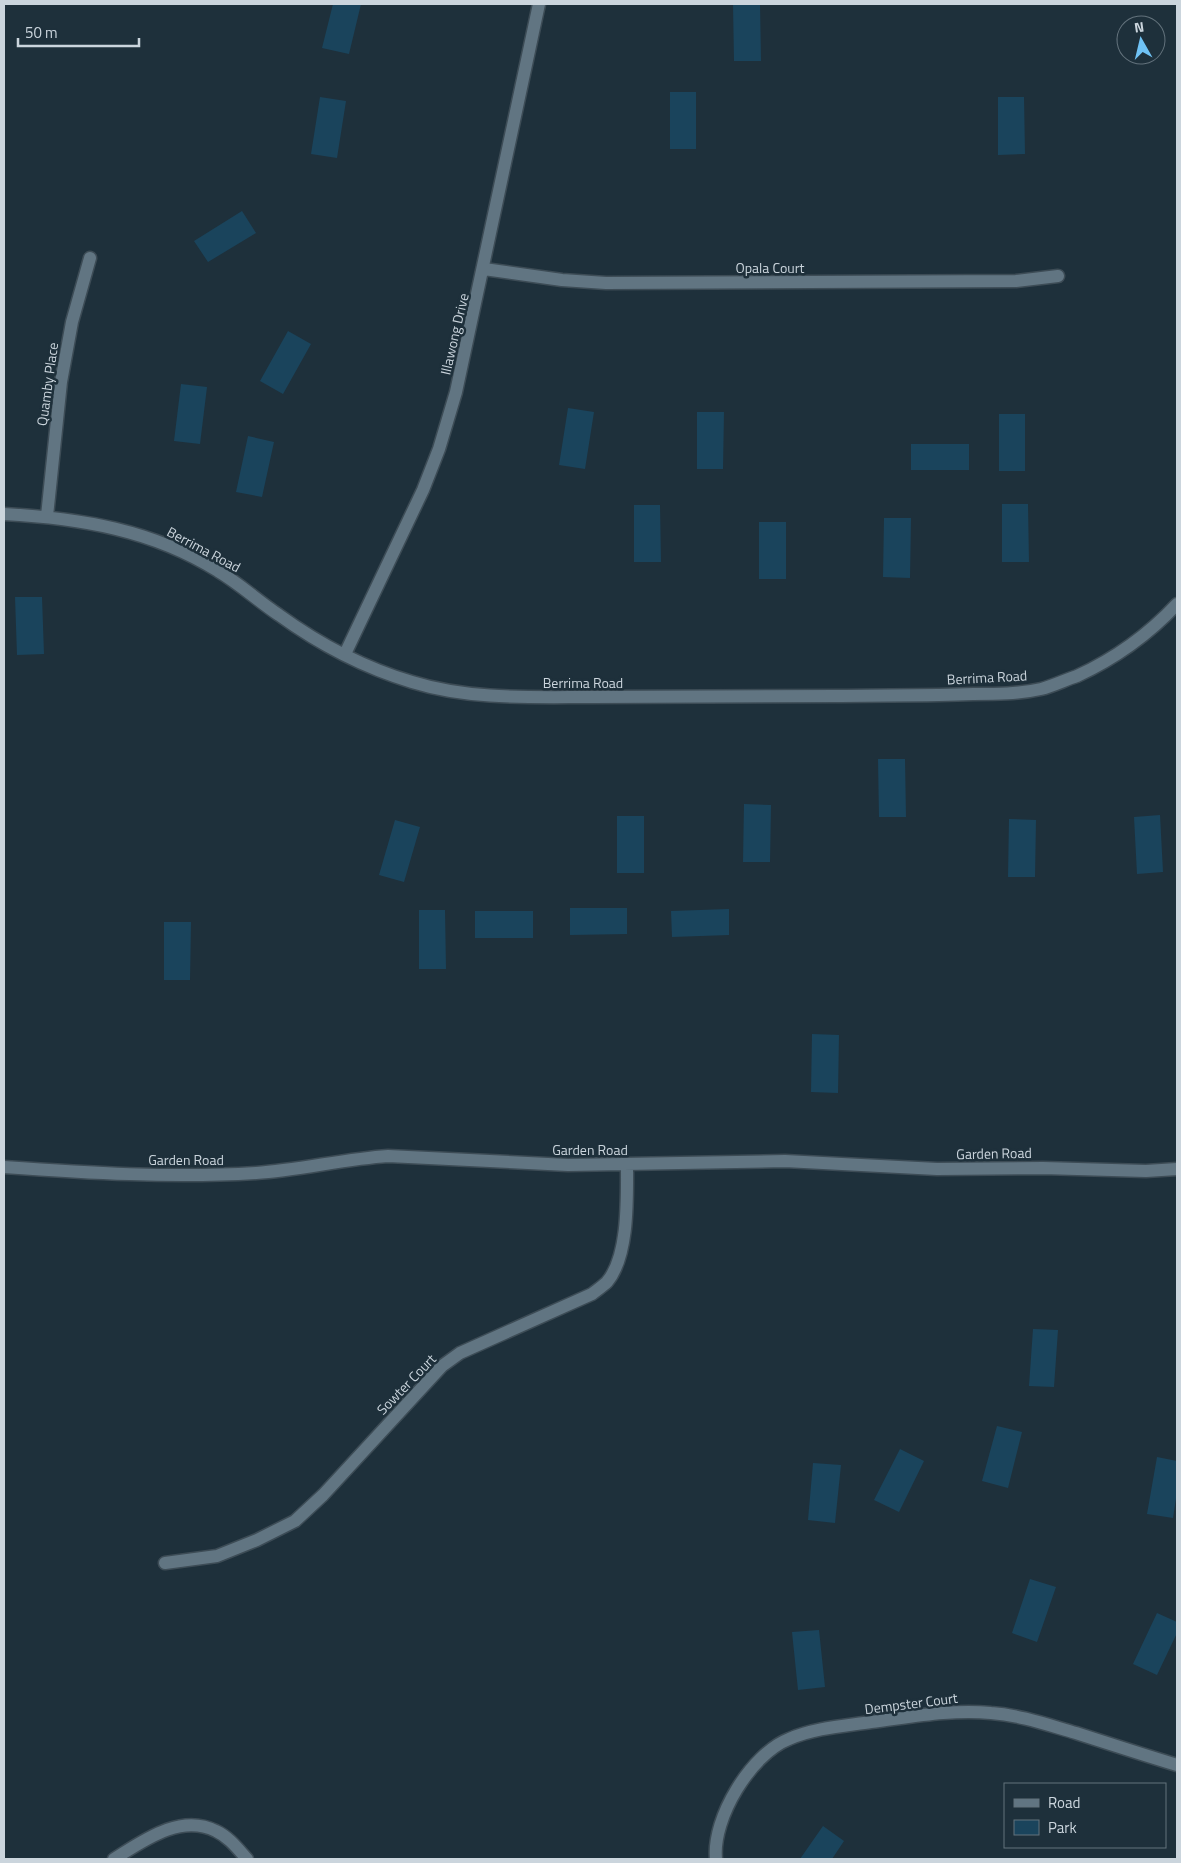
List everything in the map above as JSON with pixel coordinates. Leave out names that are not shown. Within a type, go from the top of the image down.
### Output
[{"type":"street","name":"Illawong Drive","points":[[345,654],[423,490],[439,449],[456,392],[484,269],[539,4]]},
{"type":"street","name":"Quamby Place","points":[[47,516],[61,382],[72,322],[90,258]]},
{"type":"street","name":"Opala Court","points":[[484,269],[562,280],[606,283],[1016,281],[1058,276]]},
{"type":"street","name":"Berrima Road","points":[[4,514],[47,516],[84,521],[137,534],[180,551],[216,569],[310,637],[376,670],[414,683],[451,691],[490,696],[674,697],[1005,693],[1041,689],[1067,680],[1102,664],[1130,647],[1159,623],[1177,604]]},
{"type":"street","name":"Garden Road","points":[[4,1167],[198,1176],[259,1172],[388,1156],[568,1165],[785,1161],[937,1169],[1177,1169]]},
{"type":"street","name":"Sowter Court","points":[[164,1563],[217,1556],[257,1540],[295,1521],[323,1494],[442,1366],[460,1353],[592,1294],[607,1282],[620,1258],[627,1204],[627,1165]]},
{"type":"street","name":"Dempster Court","points":[[716,1859],[718,1834],[727,1809],[740,1785],[757,1762],[772,1748],[788,1739],[811,1732],[958,1711],[992,1713],[1035,1721],[1177,1765]]},
{"type":"street","points":[[114,1859],[171,1828],[203,1826],[217,1831],[232,1842],[247,1859]]},
{"type":"green space","points":[[333,4],[361,4],[349,54],[322,48]]},
{"type":"green space","points":[[733,4],[760,4],[761,61],[734,61]]},
{"type":"green space","points":[[670,92],[696,92],[696,149],[670,149]]},
{"type":"green space","points":[[320,97],[346,101],[337,158],[311,154]]},
{"type":"green space","points":[[998,97],[1024,97],[1025,154],[998,155]]},
{"type":"green space","points":[[242,211],[256,233],[208,262],[194,241]]},
{"type":"green space","points":[[288,331],[311,344],[283,394],[260,381]]},
{"type":"green space","points":[[181,384],[207,387],[200,444],[174,441]]},
{"type":"green space","points":[[568,408],[594,412],[585,469],[559,465]]},
{"type":"green space","points":[[697,412],[724,412],[723,469],[697,469]]},
{"type":"green space","points":[[999,414],[1025,414],[1025,471],[999,471]]},
{"type":"green space","points":[[248,436],[274,442],[262,497],[236,492]]},
{"type":"green space","points":[[911,444],[969,444],[969,470],[911,470]]},
{"type":"green space","points":[[1002,504],[1028,504],[1029,562],[1002,562]]},
{"type":"green space","points":[[634,505],[660,505],[661,562],[634,562]]},
{"type":"green space","points":[[884,518],[911,518],[910,578],[883,577]]},
{"type":"green space","points":[[759,522],[786,522],[786,579],[759,579]]},
{"type":"green space","points":[[15,597],[42,597],[44,654],[17,655]]},
{"type":"green space","points":[[878,759],[905,759],[906,817],[879,817]]},
{"type":"green space","points":[[744,804],[771,805],[770,862],[743,862]]},
{"type":"green space","points":[[1160,815],[1163,872],[1137,874],[1134,817]]},
{"type":"green space","points":[[617,816],[644,816],[644,873],[617,873]]},
{"type":"green space","points":[[1009,819],[1036,820],[1035,877],[1008,877]]},
{"type":"green space","points":[[395,820],[420,827],[404,882],[379,875]]},
{"type":"green space","points":[[570,908],[627,908],[627,934],[570,935]]},
{"type":"green space","points":[[729,909],[729,935],[672,937],[671,911]]},
{"type":"green space","points":[[419,910],[445,910],[446,969],[419,969]]},
{"type":"green space","points":[[475,911],[533,911],[533,938],[475,938]]},
{"type":"green space","points":[[164,922],[191,922],[190,980],[164,980]]},
{"type":"green space","points":[[812,1034],[839,1035],[838,1093],[811,1092]]},
{"type":"green space","points":[[1033,1329],[1058,1330],[1054,1387],[1029,1386]]},
{"type":"green space","points":[[997,1426],[1022,1432],[1008,1488],[982,1481]]},
{"type":"green space","points":[[900,1449],[924,1461],[899,1512],[874,1500]]},
{"type":"green space","points":[[1157,1457],[1177,1461],[1177,1492],[1173,1518],[1147,1514]]},
{"type":"green space","points":[[813,1463],[841,1465],[835,1523],[808,1520]]},
{"type":"green space","points":[[1030,1579],[1056,1587],[1037,1642],[1012,1633]]},
{"type":"green space","points":[[1157,1613],[1177,1622],[1177,1633],[1157,1675],[1133,1664]]},
{"type":"green space","points":[[819,1630],[825,1687],[798,1690],[792,1632]]},
{"type":"green space","points":[[823,1826],[844,1841],[832,1859],[800,1859]]}]
